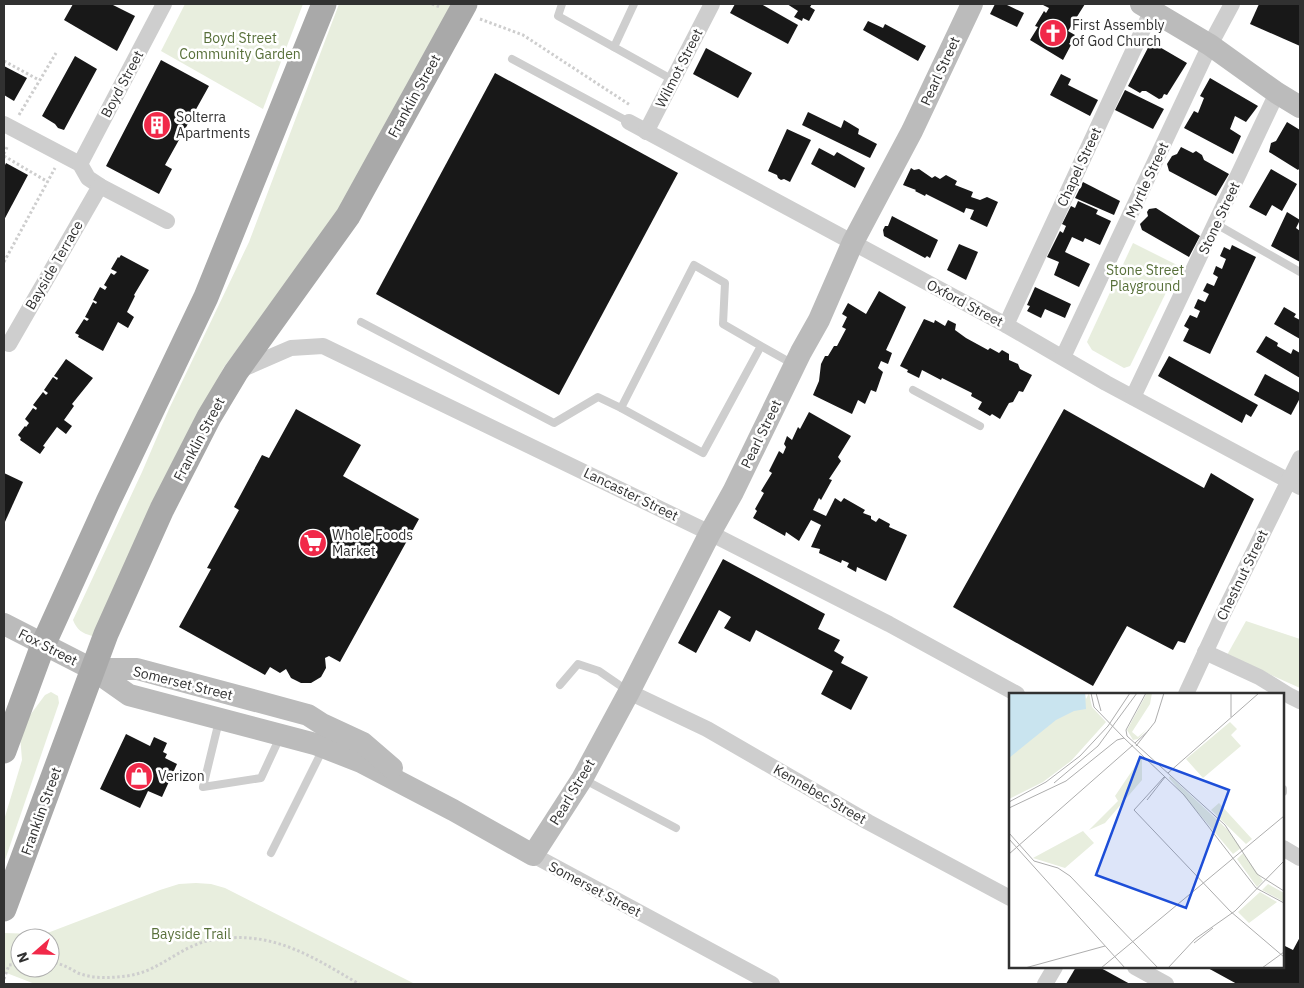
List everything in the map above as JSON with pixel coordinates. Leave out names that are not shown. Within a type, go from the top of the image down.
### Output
[{"type":"main road","points":[[4,751],[43,645],[112,494],[206,297],[324,4]]},
{"type":"main road","name":"Franklin Street","points":[[4,909],[109,625],[162,509],[236,372],[348,216],[462,8]]},
{"type":"street","name":"Boyd Street","points":[[80,164],[164,4]]},
{"type":"street","name":"Wilmot Street","points":[[646,132],[712,4]]},
{"type":"street","name":"Pearl Street","points":[[533,855],[582,778],[733,492],[819,320],[853,242],[912,131],[972,4]]},
{"type":"street","name":"Myrtle Street","points":[[1063,357],[1210,45],[1232,4]]},
{"type":"street","points":[[1146,7],[1210,45],[1277,94],[1300,106]]},
{"type":"street","name":"Chapel Street","points":[[1006,325],[1146,7]]},
{"type":"street","name":"Stone Street","points":[[1133,397],[1277,94]]},
{"type":"street","name":"Oxford Street","points":[[631,114],[646,132],[853,242],[1295,484]]},
{"type":"street","points":[[11,120],[80,164],[88,178],[100,186],[167,221]]},
{"type":"street","name":"Bayside Terrace","points":[[8,344],[100,186]]},
{"type":"street","name":"Lancaster Street","points":[[236,372],[291,348],[323,346],[710,533],[889,624],[1015,693]]},
{"type":"street","name":"Chestnut Street","points":[[1186,693],[1205,652],[1295,484],[1300,458]]},
{"type":"street","name":"Fox Street","points":[[4,624],[92,669]]},
{"type":"street","points":[[1205,652],[1259,677],[1300,701]]},
{"type":"street","name":"Somerset Street","points":[[92,669],[129,695],[281,735],[361,762],[772,984]]},
{"type":"street","name":"Somerset Street","points":[[92,669],[137,669],[308,715],[322,724],[363,743],[419,792]]},
{"type":"street","name":"Kennebec Street","points":[[629,692],[707,729],[868,822],[1009,897]]},
{"type":"street","points":[[1284,849],[1300,858]]},
{"type":"street","points":[[1045,984],[1054,968]]},
{"type":"street","points":[[1137,968],[1166,984]]},
{"type":"lane","points":[[562,4],[558,16],[672,80]]},
{"type":"lane","points":[[614,47],[634,4]]},
{"type":"lane","points":[[512,59],[631,114]]},
{"type":"lane","points":[[1216,224],[1300,272]]},
{"type":"lane","points":[[621,408],[694,264],[725,283],[723,324],[795,365]]},
{"type":"lane","points":[[361,322],[554,423],[598,397],[703,453],[761,346]]},
{"type":"lane","points":[[913,390],[980,426]]},
{"type":"lane","points":[[560,685],[578,664],[599,670],[629,692]]},
{"type":"lane","points":[[219,718],[203,787],[261,778],[281,735]]},
{"type":"lane","points":[[270,853],[324,748]]},
{"type":"lane","points":[[582,778],[676,828]]},
{"type":"path","points":[[432,4],[462,8],[523,35],[631,114]]},
{"type":"path","points":[[11,120],[56,53]]},
{"type":"path","points":[[4,61],[39,80]]},
{"type":"path","points":[[4,156],[48,182]]},
{"type":"path","points":[[4,262],[55,168]]},
{"type":"path","points":[[60,964],[85,975],[108,978],[126,977],[152,970],[198,943],[218,939],[246,938],[277,943],[297,950],[316,958],[359,984]]},
{"type":"path","points":[[4,979],[10,965]]},
{"type":"green space","name":"Boyd Street Community Garden","points":[[185,4],[303,4],[263,109],[161,51]]},
{"type":"green space","points":[[339,4],[452,4],[338,215],[224,367],[147,519],[95,634],[92,636],[85,634],[78,629],[73,620],[142,472],[169,409],[249,242]]},
{"type":"green space","name":"Stone Street Playground","points":[[1133,243],[1179,266],[1130,366],[1124,368],[1092,350],[1087,342]]},
{"type":"green space","points":[[1246,621],[1300,639],[1300,688],[1227,655]]},
{"type":"green space","points":[[51,692],[58,696],[59,703],[4,863],[4,820],[22,760],[20,735],[28,718],[45,695]]},
{"type":"green space","name":"Bayside Trail","points":[[196,883],[211,884],[225,888],[415,984],[35,984],[20,978],[60,978],[60,928],[179,884]]},
{"type":"green space","name":"Bayside Trail","points":[[4,933],[10,933],[10,974],[4,972]]},
{"type":"building","points":[[73,4],[111,4],[135,16],[117,51],[64,20]]},
{"type":"building","points":[[735,4],[761,4],[798,25],[788,44],[730,13]]},
{"type":"building","points":[[787,4],[812,4],[810,7],[815,10],[809,21],[803,18],[802,21],[794,17],[798,11]]},
{"type":"building","points":[[995,4],[1005,4],[1024,13],[1017,27],[990,14]]},
{"type":"building","name":"First Assembly of God Church","points":[[1044,4],[1085,4],[1068,31],[1075,35],[1069,44],[1071,45],[1063,60],[1030,40],[1038,27],[1035,26],[1044,11],[1046,13],[1049,8]]},
{"type":"building","points":[[1259,4],[1300,4],[1300,46],[1250,24]]},
{"type":"building","points":[[868,21],[883,28],[885,24],[926,46],[918,61],[863,30]]},
{"type":"building","points":[[1151,42],[1187,63],[1167,95],[1164,94],[1159,99],[1146,91],[1140,93],[1128,86]]},
{"type":"building","points":[[706,48],[752,73],[738,98],[693,74]]},
{"type":"building","points":[[75,56],[97,69],[64,130],[58,128],[42,116]]},
{"type":"building","name":"Solterra Apartments","points":[[161,60],[209,86],[165,165],[172,169],[159,194],[106,166]]},
{"type":"building","points":[[4,66],[27,78],[14,101],[4,95]]},
{"type":"building","points":[[495,73],[678,173],[559,395],[376,294]]},
{"type":"building","points":[[1061,74],[1071,79],[1068,85],[1098,100],[1090,116],[1050,95]]},
{"type":"building","points":[[1210,78],[1258,106],[1246,122],[1235,116],[1230,129],[1241,136],[1233,154],[1184,128],[1194,111],[1198,113],[1204,98],[1200,96]]},
{"type":"building","points":[[1125,90],[1164,109],[1153,129],[1115,110]]},
{"type":"building","points":[[808,112],[841,128],[844,120],[859,129],[858,134],[877,144],[870,158],[802,125]]},
{"type":"building","points":[[1287,122],[1300,130],[1300,168],[1298,170],[1269,152],[1271,143],[1276,141]]},
{"type":"building","points":[[787,129],[811,140],[790,182],[784,179],[781,180],[777,175],[768,171]]},
{"type":"building","points":[[1181,147],[1193,153],[1196,151],[1202,155],[1204,160],[1229,174],[1216,196],[1169,171],[1167,164]]},
{"type":"building","points":[[819,148],[834,156],[837,152],[865,168],[855,188],[811,164]]},
{"type":"building","points":[[6,163],[28,175],[4,220],[4,167]]},
{"type":"building","points":[[911,168],[914,170],[919,169],[932,178],[935,176],[940,179],[946,175],[957,181],[955,185],[973,192],[971,197],[980,200],[987,197],[998,202],[987,227],[970,219],[974,210],[966,208],[964,213],[903,185]]},
{"type":"building","points":[[1271,169],[1297,184],[1282,211],[1272,205],[1266,216],[1249,207]]},
{"type":"building","points":[[1083,182],[1120,201],[1114,215],[1075,198]]},
{"type":"building","points":[[1078,201],[1098,210],[1096,214],[1111,221],[1100,245],[1085,238],[1083,242],[1072,237],[1065,252],[1090,264],[1079,287],[1054,275],[1059,262],[1047,257],[1060,231],[1063,233],[1066,226],[1062,224],[1071,206],[1075,208]]},
{"type":"building","points":[[1156,208],[1200,236],[1189,257],[1142,230],[1140,224],[1148,216],[1147,212],[1149,209]]},
{"type":"building","points":[[1287,212],[1300,220],[1296,228],[1300,231],[1300,262],[1271,246]]},
{"type":"building","points":[[892,216],[938,240],[930,258],[927,256],[925,258],[884,236],[883,230],[885,226],[888,226]]},
{"type":"building","points":[[959,244],[978,252],[966,280],[947,270]]},
{"type":"building","points":[[1232,245],[1256,257],[1210,354],[1183,341],[1189,329],[1184,326],[1190,315],[1197,318],[1200,311],[1194,308],[1198,299],[1205,302],[1209,294],[1203,291],[1207,283],[1214,286],[1218,277],[1213,274],[1216,266],[1222,269],[1226,259],[1220,256],[1224,247],[1230,250]]},
{"type":"building","points":[[121,255],[149,270],[134,295],[127,312],[134,317],[128,328],[118,322],[103,351],[78,337],[79,335],[75,333],[84,319],[87,321],[89,319],[85,317],[93,302],[96,304],[97,302],[93,300],[100,287],[105,290],[107,287],[104,285],[111,273],[114,275],[117,272],[111,269]]},
{"type":"building","points":[[1035,287],[1071,304],[1065,318],[1045,309],[1041,318],[1027,311],[1030,306],[1027,305]]},
{"type":"building","points":[[879,291],[906,307],[886,350],[892,353],[888,364],[881,361],[878,368],[883,372],[876,392],[871,390],[865,404],[858,400],[852,414],[813,395],[819,381],[821,364],[825,356],[828,356],[834,346],[837,346],[846,329],[842,327],[847,317],[842,314],[848,303],[866,314]]},
{"type":"building","points":[[1284,307],[1296,314],[1294,317],[1300,320],[1300,339],[1274,324]]},
{"type":"building","points":[[924,319],[934,323],[935,320],[945,326],[948,320],[956,324],[955,330],[966,338],[988,350],[990,348],[999,353],[1002,350],[1009,354],[1009,360],[1018,364],[1020,369],[1032,375],[1023,392],[1019,391],[1013,402],[1009,403],[1000,419],[978,409],[982,402],[971,396],[972,393],[922,370],[919,378],[900,366]]},
{"type":"building","points":[[1266,336],[1278,343],[1277,346],[1291,354],[1293,349],[1300,353],[1300,378],[1256,352]]},
{"type":"building","points":[[1169,356],[1258,405],[1251,417],[1246,414],[1242,423],[1158,376]]},
{"type":"building","points":[[66,359],[93,378],[72,404],[74,406],[64,420],[72,426],[66,434],[57,427],[43,446],[45,447],[40,454],[20,440],[21,438],[18,435],[29,423],[25,419],[33,408],[36,410],[37,408],[33,405],[43,392],[46,395],[48,393],[44,390],[53,377],[57,380],[58,378],[54,376]]},
{"type":"building","points":[[1265,374],[1300,393],[1300,398],[1291,415],[1254,395]]},
{"type":"building","name":"Whole Foods Market","points":[[296,409],[361,445],[343,476],[419,519],[340,662],[329,656],[325,658],[326,668],[321,677],[311,683],[301,683],[291,678],[286,669],[280,673],[270,667],[265,675],[179,627],[211,569],[207,568],[239,510],[234,507],[262,455],[269,458]]},
{"type":"building","points":[[1064,409],[1204,488],[1211,473],[1254,499],[1185,643],[1178,641],[1173,650],[1127,626],[1093,686],[953,607]]},
{"type":"building","points":[[809,412],[851,436],[838,457],[841,461],[829,479],[832,480],[813,510],[826,516],[835,498],[841,502],[844,498],[865,510],[863,513],[871,516],[871,519],[876,522],[879,518],[890,524],[889,527],[907,535],[886,581],[857,567],[856,572],[847,567],[849,563],[842,560],[841,563],[819,553],[820,549],[811,547],[821,525],[811,520],[799,541],[786,532],[785,536],[753,518],[757,511],[755,509],[764,493],[761,491],[772,473],[769,471],[779,451],[783,454],[787,436],[792,440],[798,427],[800,429]]},
{"type":"building","points":[[4,473],[23,482],[4,524]]},
{"type":"building","points":[[723,559],[825,614],[818,629],[840,640],[834,651],[844,657],[841,663],[868,677],[851,710],[821,694],[833,671],[756,630],[750,642],[724,628],[731,617],[719,610],[696,653],[678,643]]},
{"type":"building","name":"Verizon","points":[[126,734],[150,746],[154,737],[167,743],[163,752],[167,754],[165,758],[177,764],[162,797],[148,791],[140,808],[100,789]]},
{"type":"building","points":[[1300,937],[1300,984],[1237,984],[1208,968],[1284,968],[1284,946],[1293,950]]},
{"type":"building","points":[[1075,968],[1101,968],[1130,984],[1066,984]]},
{"type":"place","name":"First Assembly of God Church","points":[[1053,33]]},
{"type":"place","name":"Solterra Apartments","points":[[157,125]]},
{"type":"place","name":"Whole Foods Market","points":[[313,543]]},
{"type":"place","name":"Verizon","points":[[139,776]]}]
